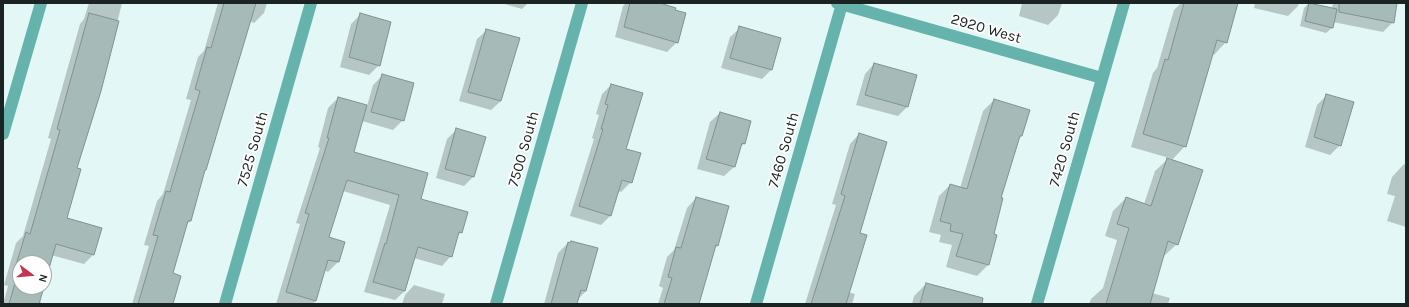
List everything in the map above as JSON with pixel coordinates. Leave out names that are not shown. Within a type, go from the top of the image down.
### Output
[{"type":"street","points":[[3,134],[41,3]]},
{"type":"street","name":"7525 South","points":[[225,304],[311,3]]},
{"type":"street","name":"7500 South","points":[[496,304],[582,3]]},
{"type":"street","name":"7420 South","points":[[1037,304],[1124,3]]},
{"type":"street","name":"2920 West","points":[[840,4],[1102,78]]},
{"type":"street","name":"7460 South","points":[[756,304],[840,4]]},
{"type":"building","points":[[224,3],[256,3],[191,221],[188,221],[173,273],[181,276],[173,304],[138,304],[158,236],[153,235],[166,191],[170,192],[200,91],[195,89],[207,47],[211,48]]},
{"type":"building","points":[[630,3],[660,3],[686,13],[678,43],[624,27]]},
{"type":"building","points":[[1184,3],[1238,3],[1227,43],[1217,40],[1186,147],[1143,134],[1165,59],[1168,60]]},
{"type":"building","points":[[1309,3],[1337,9],[1333,28],[1305,21]]},
{"type":"building","points":[[1339,3],[1397,3],[1394,23],[1339,12]]},
{"type":"building","points":[[89,13],[119,21],[101,91],[77,168],[81,169],[67,218],[102,228],[94,255],[56,244],[52,258],[52,255],[19,255],[26,232],[30,234],[60,130],[57,129]]},
{"type":"building","points":[[360,13],[391,22],[380,66],[349,57]]},
{"type":"building","points":[[739,26],[781,38],[772,70],[730,58]]},
{"type":"building","points":[[486,29],[520,38],[501,101],[468,92]]},
{"type":"building","points":[[874,63],[917,75],[908,107],[865,95]]},
{"type":"building","points":[[382,74],[414,83],[404,121],[371,112]]},
{"type":"building","points":[[611,84],[643,93],[626,149],[641,153],[632,183],[622,180],[611,216],[579,206],[603,129],[601,129],[608,105],[605,104]]},
{"type":"building","points":[[1326,94],[1354,102],[1341,146],[1314,137]]},
{"type":"building","points":[[338,97],[367,105],[354,152],[428,173],[421,199],[468,212],[462,233],[459,232],[452,257],[418,247],[405,291],[373,282],[385,243],[386,244],[399,195],[347,180],[329,237],[345,242],[339,262],[328,260],[316,301],[286,292],[309,214],[305,213],[329,138],[327,138]]},
{"type":"building","points":[[994,99],[1030,110],[1022,136],[1020,136],[1001,198],[1003,198],[994,234],[997,235],[989,265],[956,256],[963,234],[950,231],[951,224],[940,221],[950,184],[967,189]]},
{"type":"building","points":[[720,112],[751,121],[745,144],[742,143],[735,167],[706,159]]},
{"type":"building","points":[[456,128],[486,137],[474,177],[445,169]]},
{"type":"building","points":[[859,133],[887,142],[860,233],[867,235],[846,304],[811,304],[845,196],[841,194]]},
{"type":"building","points":[[1167,158],[1203,170],[1178,245],[1168,241],[1150,304],[1106,304],[1129,228],[1117,224],[1126,197],[1151,206]]},
{"type":"building","points":[[696,197],[729,206],[718,246],[716,245],[699,304],[664,304],[672,278],[668,277],[676,247],[681,248]]},
{"type":"building","points":[[571,241],[598,248],[586,291],[581,290],[577,304],[551,304],[568,242],[570,243]]},
{"type":"building","points":[[926,283],[983,298],[982,304],[920,304]]},
{"type":"building","points":[[12,294],[12,295],[42,295],[39,304],[9,304]]}]
